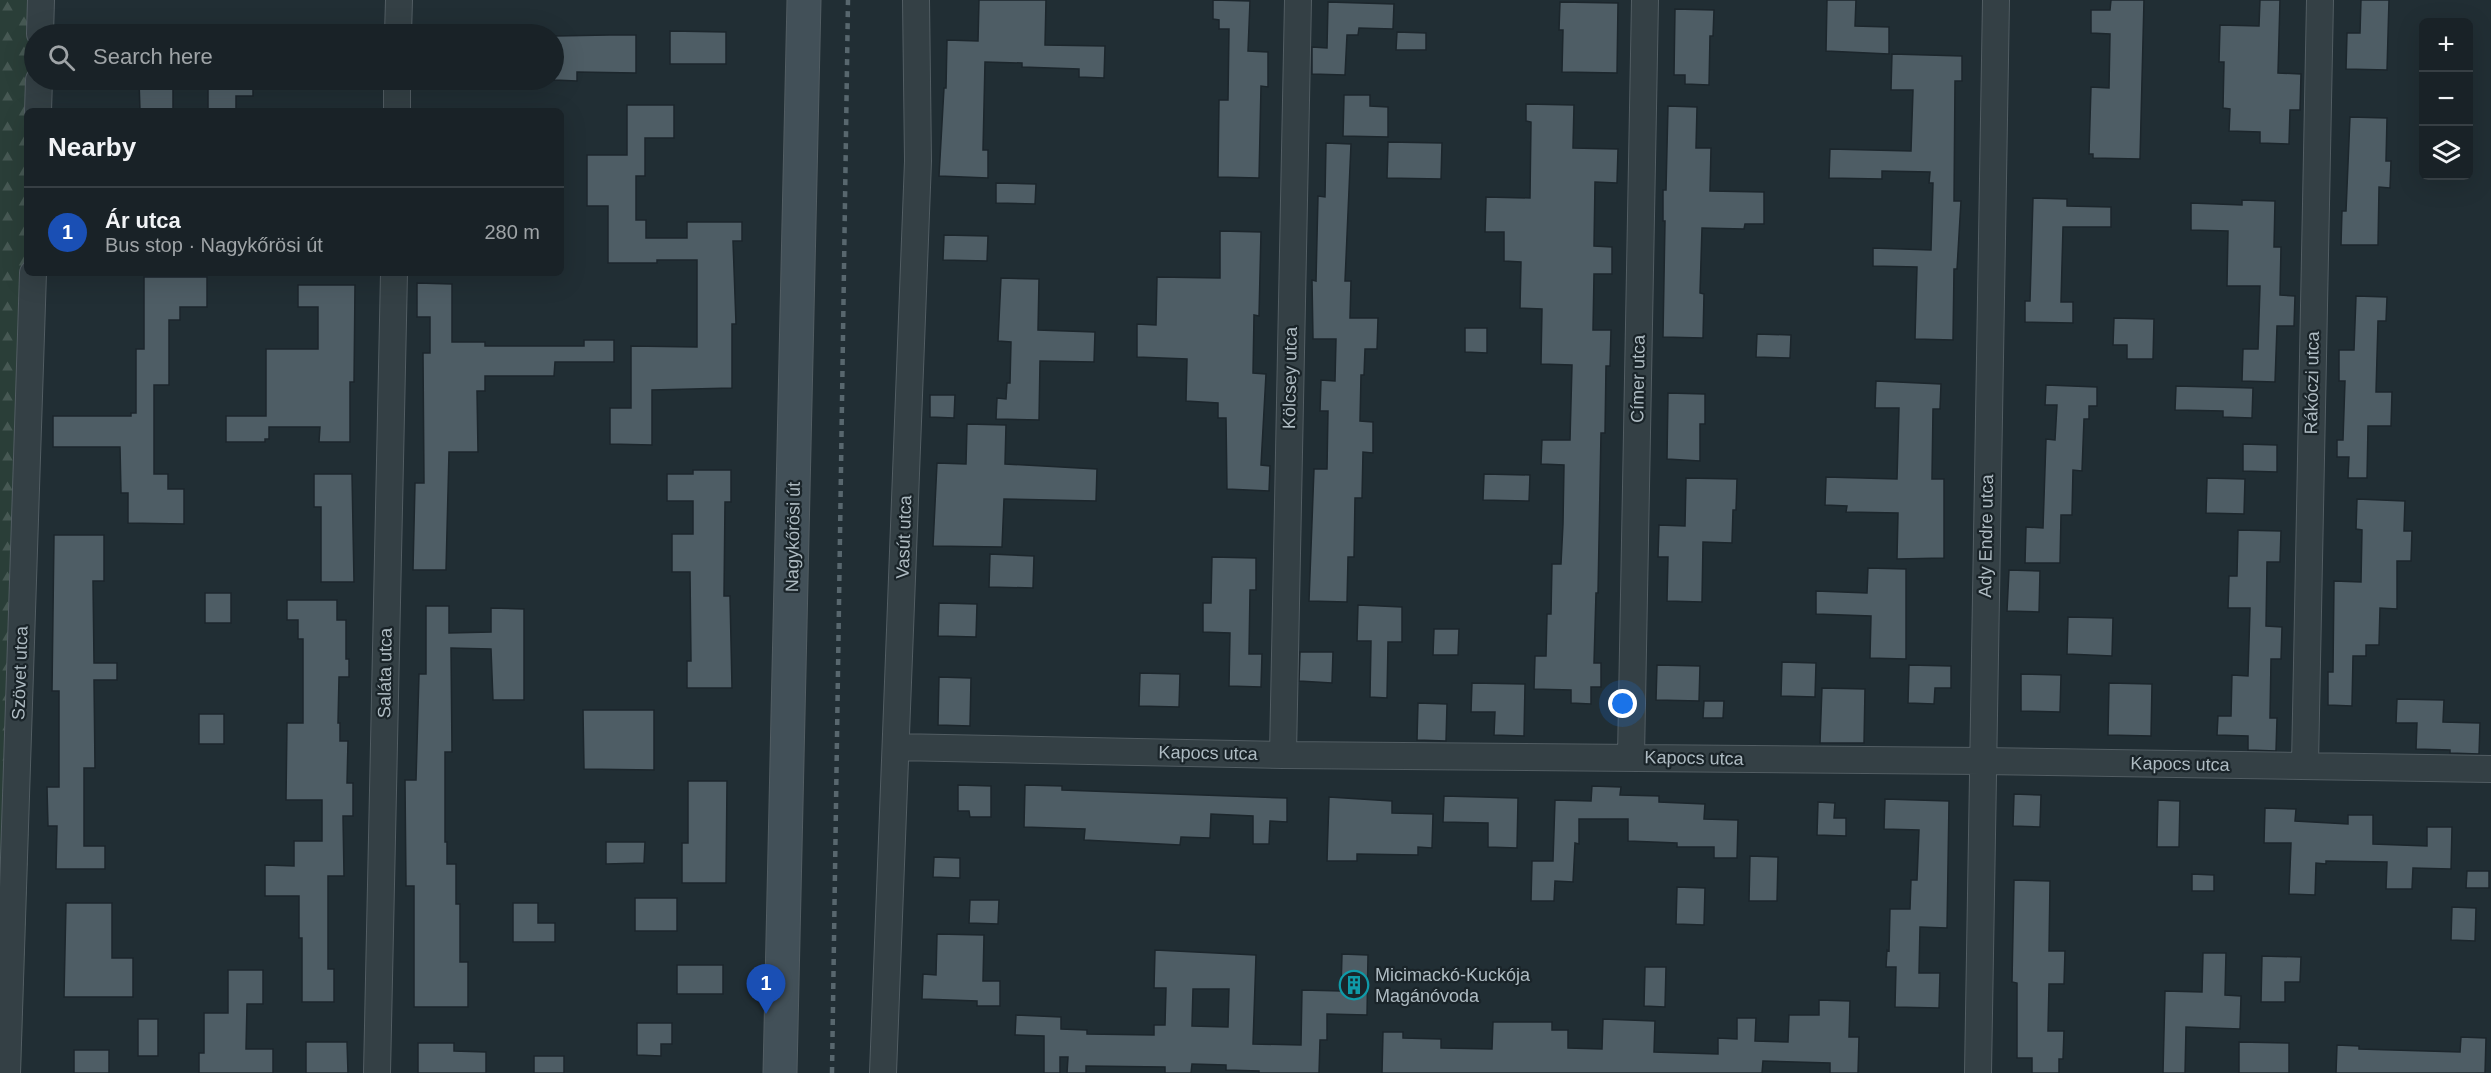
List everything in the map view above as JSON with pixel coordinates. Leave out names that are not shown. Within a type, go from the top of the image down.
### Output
[{"type":"main road","name":"Nagykőrösi út","points":[[780,1073],[804,0]]},
{"type":"street","points":[[40,24],[41,0]]},
{"type":"street","points":[[398,24],[399,0]]},
{"type":"street","name":"Vasút utca","points":[[883,1073],[918,161],[916,0]]},
{"type":"street","name":"Kölcsey utca","points":[[1283,755],[1298,0]]},
{"type":"street","name":"Címer utca","points":[[1630,757],[1644,0]]},
{"type":"street","name":"Ady Endre utca","points":[[1978,1073],[1996,0]]},
{"type":"street","name":"Rákóczi utca","points":[[2305,765],[2319,0]]},
{"type":"street","points":[[38,108],[39,90]]},
{"type":"street","points":[[397,108],[398,90]]},
{"type":"street","name":"Szövet utca","points":[[7,1073],[33,276]]},
{"type":"street","name":"Saláta utca","points":[[377,1073],[393,276]]},
{"type":"street","name":"Kapocs utca","points":[[896,747],[1283,755],[1982,761],[2491,769]]},
{"type":"green space","points":[[0,0],[50,0],[39,24],[24,24],[24,90],[32,90],[28,108],[24,108],[24,276],[46,276],[21,1073],[0,1073]]},
{"type":"building","points":[[979,0],[1046,0],[1045,45],[1105,46],[1104,78],[1079,77],[1079,69],[1022,67],[1022,63],[985,62],[983,150],[988,150],[988,178],[939,176],[944,88],[946,88],[947,40],[978,41]]},
{"type":"building","points":[[1213,0],[1250,1],[1248,51],[1268,52],[1268,87],[1261,86],[1259,178],[1218,177],[1219,100],[1228,100],[1229,29],[1219,29],[1219,20],[1213,19]]},
{"type":"building","points":[[1827,0],[1856,0],[1855,26],[1889,27],[1889,54],[1826,51]]},
{"type":"building","points":[[2111,0],[2144,0],[2140,159],[2093,158],[2093,154],[2089,154],[2091,87],[2109,88],[2110,34],[2091,33],[2091,10],[2110,10]]},
{"type":"building","points":[[2260,0],[2280,0],[2278,73],[2301,74],[2300,110],[2290,110],[2289,144],[2260,143],[2260,132],[2229,131],[2230,109],[2223,108],[2224,62],[2219,62],[2220,25],[2259,26]]},
{"type":"building","points":[[2361,0],[2389,0],[2387,70],[2346,69],[2347,33],[2360,33]]},
{"type":"building","points":[[1328,2],[1394,4],[1393,29],[1359,28],[1358,35],[1347,35],[1345,75],[1312,74],[1312,47],[1327,48]]},
{"type":"building","points":[[1560,2],[1618,3],[1617,73],[1562,72],[1563,30],[1559,30]]},
{"type":"building","points":[[1675,9],[1714,10],[1713,36],[1710,36],[1709,85],[1685,84],[1685,75],[1674,75]]},
{"type":"building","points":[[670,31],[726,32],[726,64],[670,64]]},
{"type":"building","points":[[1397,32],[1426,33],[1426,50],[1396,50]]},
{"type":"building","points":[[636,35],[636,73],[577,72],[577,81],[564,80],[564,36]]},
{"type":"building","points":[[1892,54],[1962,56],[1962,81],[1955,81],[1954,201],[1961,201],[1957,269],[1954,269],[1953,340],[1915,339],[1917,267],[1873,266],[1873,248],[1931,250],[1933,183],[1929,183],[1930,172],[1882,171],[1882,179],[1829,178],[1830,149],[1911,151],[1913,90],[1891,90]]},
{"type":"building","points":[[139,90],[173,90],[173,108],[140,108]]},
{"type":"building","points":[[208,90],[253,90],[253,96],[236,96],[236,108],[208,108]]},
{"type":"building","points":[[1344,95],[1370,95],[1370,106],[1388,107],[1388,137],[1343,136]]},
{"type":"building","points":[[1526,104],[1574,105],[1573,148],[1618,149],[1617,183],[1595,182],[1594,246],[1612,247],[1612,274],[1594,274],[1593,330],[1611,330],[1610,366],[1606,366],[1605,433],[1601,433],[1598,593],[1596,593],[1594,663],[1601,663],[1601,687],[1591,687],[1591,704],[1571,703],[1571,690],[1534,689],[1535,656],[1546,656],[1547,614],[1551,614],[1552,564],[1561,564],[1563,524],[1564,465],[1541,464],[1542,440],[1570,440],[1572,365],[1541,364],[1542,309],[1520,308],[1521,262],[1504,261],[1504,232],[1485,232],[1486,197],[1530,198],[1531,122],[1526,121]]},
{"type":"building","points":[[627,105],[674,105],[674,138],[645,138],[645,176],[636,176],[636,220],[646,220],[646,238],[687,238],[687,222],[742,222],[742,241],[733,241],[736,324],[732,324],[732,388],[652,390],[652,445],[610,444],[610,408],[631,408],[631,346],[697,347],[697,260],[608,263],[608,206],[587,206],[587,155],[627,155]]},
{"type":"building","points":[[1668,106],[1697,107],[1696,148],[1711,148],[1710,191],[1764,192],[1764,224],[1745,224],[1744,229],[1702,228],[1700,293],[1704,294],[1703,338],[1663,337],[1665,221],[1663,221],[1663,190],[1666,190]]},
{"type":"building","points":[[2350,117],[2387,118],[2386,161],[2391,161],[2390,188],[2379,187],[2378,245],[2341,245],[2342,211],[2346,211]]},
{"type":"building","points":[[1388,142],[1442,143],[1441,179],[1387,178]]},
{"type":"building","points":[[1326,143],[1351,144],[1345,281],[1351,281],[1350,318],[1378,318],[1377,349],[1365,349],[1364,375],[1361,375],[1360,421],[1373,422],[1373,453],[1363,452],[1362,498],[1355,498],[1354,557],[1348,557],[1347,602],[1309,601],[1314,469],[1327,469],[1328,411],[1320,411],[1321,380],[1335,381],[1336,339],[1313,339],[1312,280],[1316,281],[1318,196],[1325,197]]},
{"type":"building","points":[[996,183],[1036,184],[1035,204],[996,203]]},
{"type":"building","points":[[2033,198],[2067,199],[2067,206],[2111,207],[2111,227],[2063,227],[2061,302],[2073,302],[2073,323],[2025,322],[2025,301],[2030,301]]},
{"type":"building","points":[[2242,200],[2275,201],[2274,247],[2281,247],[2280,295],[2295,296],[2294,326],[2277,326],[2275,382],[2242,381],[2243,349],[2258,349],[2260,286],[2227,286],[2228,231],[2191,230],[2191,203],[2242,205]]},
{"type":"building","points":[[1220,231],[1261,232],[1259,316],[1254,315],[1253,373],[1266,374],[1261,465],[1270,466],[1269,491],[1227,489],[1226,418],[1218,418],[1218,403],[1186,401],[1187,359],[1137,357],[1137,324],[1156,325],[1157,277],[1220,278]]},
{"type":"building","points":[[944,235],[988,236],[987,261],[943,260]]},
{"type":"building","points":[[144,277],[207,277],[207,307],[180,307],[180,320],[169,320],[169,385],[154,385],[154,474],[168,474],[168,489],[184,489],[184,524],[128,523],[128,493],[121,493],[120,447],[53,447],[53,416],[131,416],[131,413],[136,413],[136,349],[144,349]]},
{"type":"building","points":[[1001,278],[1039,279],[1038,330],[1095,332],[1094,362],[1040,361],[1039,420],[996,419],[997,398],[1006,399],[1007,383],[1010,383],[1011,342],[998,341]]},
{"type":"building","points":[[417,283],[452,284],[452,342],[485,342],[485,346],[584,346],[584,340],[614,340],[614,362],[555,362],[554,376],[485,376],[485,391],[477,391],[478,452],[449,452],[446,570],[413,570],[415,483],[424,483],[423,353],[430,353],[430,317],[417,317]]},
{"type":"building","points":[[298,285],[355,285],[354,382],[350,382],[350,442],[319,442],[320,427],[269,427],[269,439],[265,439],[265,442],[226,442],[226,416],[266,416],[266,349],[318,349],[318,307],[298,307]]},
{"type":"building","points":[[2356,296],[2387,297],[2386,321],[2378,321],[2376,392],[2392,392],[2391,426],[2368,426],[2367,478],[2348,478],[2349,457],[2337,457],[2337,440],[2343,440],[2345,381],[2339,381],[2339,350],[2354,350]]},
{"type":"building","points":[[2114,318],[2154,319],[2153,359],[2127,359],[2127,345],[2113,345]]},
{"type":"building","points":[[1465,328],[1487,328],[1487,353],[1465,352]]},
{"type":"building","points":[[1757,334],[1791,335],[1790,358],[1756,357]]},
{"type":"building","points":[[1876,381],[1941,384],[1940,409],[1933,409],[1932,479],[1944,479],[1944,558],[1897,559],[1898,513],[1846,512],[1847,506],[1825,505],[1826,477],[1897,479],[1899,408],[1875,408]]},
{"type":"building","points":[[2046,385],[2097,387],[2097,406],[2089,406],[2089,419],[2084,419],[2082,471],[2073,470],[2072,515],[2061,515],[2060,563],[2025,563],[2026,527],[2043,528],[2046,439],[2055,440],[2057,405],[2045,405]]},
{"type":"building","points":[[2176,386],[2253,388],[2252,418],[2223,417],[2223,411],[2175,410]]},
{"type":"building","points":[[1668,393],[1705,394],[1705,424],[1700,424],[1700,461],[1667,459]]},
{"type":"building","points":[[930,395],[955,395],[954,418],[930,417]]},
{"type":"building","points":[[967,424],[1006,425],[1005,464],[1097,469],[1096,501],[1004,499],[1002,547],[933,546],[937,463],[966,464]]},
{"type":"building","points":[[2243,444],[2277,445],[2277,472],[2243,471]]},
{"type":"building","points":[[693,470],[731,470],[731,502],[725,502],[724,596],[730,596],[732,688],[687,688],[687,661],[691,661],[690,572],[672,572],[672,534],[693,534],[693,501],[667,501],[667,474],[693,474]]},
{"type":"building","points":[[314,474],[352,474],[354,582],[321,582],[321,507],[314,507]]},
{"type":"building","points":[[1484,474],[1530,475],[1529,501],[1483,500]]},
{"type":"building","points":[[1686,478],[1737,479],[1732,543],[1703,542],[1702,602],[1667,601],[1668,557],[1658,557],[1659,525],[1685,526]]},
{"type":"building","points":[[2207,478],[2245,479],[2244,514],[2206,513]]},
{"type":"building","points":[[2357,499],[2405,501],[2404,531],[2412,531],[2411,561],[2397,561],[2397,609],[2380,608],[2379,645],[2366,645],[2366,656],[2353,656],[2352,706],[2328,705],[2328,672],[2333,672],[2334,581],[2361,582],[2362,530],[2356,529]]},
{"type":"building","points":[[2238,530],[2281,531],[2280,562],[2267,562],[2266,626],[2282,627],[2281,659],[2271,659],[2270,718],[2277,718],[2276,751],[2248,750],[2248,736],[2217,735],[2218,716],[2231,716],[2232,675],[2248,676],[2250,608],[2228,608],[2229,576],[2237,576]]},
{"type":"building","points":[[54,535],[104,535],[104,581],[93,581],[94,663],[117,663],[117,680],[94,680],[95,768],[84,768],[84,846],[105,846],[105,869],[56,869],[57,826],[48,826],[47,787],[59,787],[59,691],[52,691]]},
{"type":"building","points":[[990,554],[1034,556],[1033,588],[989,587]]},
{"type":"building","points":[[1212,557],[1256,558],[1256,590],[1250,590],[1249,654],[1262,654],[1261,687],[1229,686],[1230,633],[1203,632],[1203,603],[1211,603]]},
{"type":"building","points":[[1868,568],[1906,569],[1906,659],[1870,658],[1871,616],[1816,614],[1816,591],[1867,593]]},
{"type":"building","points":[[2009,570],[2040,571],[2039,612],[2007,611]]},
{"type":"building","points":[[205,593],[231,593],[231,623],[205,623]]},
{"type":"building","points":[[287,600],[337,600],[337,620],[346,620],[346,659],[349,659],[349,677],[339,677],[338,723],[340,723],[340,741],[348,741],[347,783],[353,783],[353,816],[343,816],[344,876],[328,876],[328,969],[334,969],[334,1002],[302,1002],[302,938],[299,938],[299,896],[265,896],[265,865],[294,866],[294,841],[322,841],[322,800],[286,800],[287,723],[303,723],[303,639],[298,639],[298,620],[287,620]]},
{"type":"building","points":[[939,603],[977,604],[976,637],[938,636]]},
{"type":"building","points":[[1358,605],[1402,607],[1402,642],[1388,642],[1387,698],[1370,697],[1371,641],[1357,641]]},
{"type":"building","points":[[426,606],[449,606],[449,633],[491,632],[491,608],[524,609],[524,700],[493,700],[491,649],[451,648],[452,752],[445,752],[445,842],[447,842],[447,864],[456,864],[456,904],[460,904],[460,962],[468,962],[468,1007],[414,1007],[414,886],[406,886],[405,780],[416,780],[419,674],[426,674]]},
{"type":"building","points":[[2068,617],[2113,618],[2112,656],[2067,654]]},
{"type":"building","points":[[1434,629],[1459,629],[1458,655],[1433,655]]},
{"type":"building","points":[[1300,652],[1333,652],[1332,683],[1299,681]]},
{"type":"building","points":[[1782,662],[1816,663],[1815,697],[1781,696]]},
{"type":"building","points":[[1657,665],[1700,666],[1699,701],[1656,700]]},
{"type":"building","points":[[1909,665],[1951,666],[1951,688],[1935,688],[1934,704],[1908,703]]},
{"type":"building","points":[[1140,673],[1180,674],[1179,707],[1139,706]]},
{"type":"building","points":[[2021,674],[2061,675],[2060,712],[2021,711]]},
{"type":"building","points":[[939,677],[971,678],[970,726],[938,725]]},
{"type":"building","points":[[1472,683],[1525,684],[1524,736],[1494,735],[1495,712],[1471,712]]},
{"type":"building","points":[[2109,683],[2152,684],[2151,736],[2108,735]]},
{"type":"building","points":[[1822,688],[1865,689],[1864,743],[1820,743]]},
{"type":"building","points":[[2397,699],[2444,700],[2443,722],[2480,723],[2479,754],[2416,749],[2417,723],[2396,723]]},
{"type":"building","points":[[1704,701],[1724,701],[1723,718],[1703,718]]},
{"type":"building","points":[[1418,703],[1447,704],[1446,741],[1417,740]]},
{"type":"building","points":[[583,710],[654,710],[654,770],[584,769]]},
{"type":"building","points":[[199,714],[224,714],[224,744],[199,744]]},
{"type":"building","points":[[688,781],[727,781],[726,883],[682,883],[682,843],[688,843]]},
{"type":"building","points":[[958,785],[991,786],[991,817],[970,817],[969,811],[958,811]]},
{"type":"building","points":[[1025,785],[1062,786],[1062,790],[1287,798],[1287,822],[1270,821],[1269,844],[1253,844],[1253,816],[1211,814],[1210,838],[1181,837],[1180,845],[1084,840],[1085,829],[1024,827]]},
{"type":"building","points":[[1592,786],[1621,787],[1620,795],[1659,796],[1659,802],[1705,804],[1704,819],[1738,820],[1737,858],[1714,858],[1714,847],[1677,847],[1677,843],[1628,841],[1628,819],[1579,819],[1579,844],[1575,843],[1573,882],[1555,881],[1554,901],[1531,901],[1532,861],[1553,861],[1555,800],[1591,801]]},
{"type":"building","points":[[2014,794],[2041,795],[2040,827],[2013,826]]},
{"type":"building","points":[[1444,796],[1518,798],[1517,848],[1488,847],[1488,823],[1443,822]]},
{"type":"building","points":[[1329,797],[1392,801],[1392,813],[1433,814],[1432,848],[1418,847],[1418,855],[1357,854],[1357,861],[1327,861]]},
{"type":"building","points":[[1885,799],[1949,801],[1947,928],[1920,927],[1919,973],[1940,973],[1939,1008],[1895,1007],[1896,967],[1886,967],[1887,950],[1889,951],[1890,909],[1910,909],[1911,880],[1917,880],[1919,830],[1884,829]]},
{"type":"building","points":[[2158,800],[2180,801],[2179,847],[2157,847]]},
{"type":"building","points":[[1818,802],[1835,803],[1834,818],[1846,818],[1846,836],[1817,835]]},
{"type":"building","points":[[2265,808],[2296,809],[2295,821],[2348,824],[2348,815],[2373,815],[2373,844],[2427,846],[2427,827],[2452,827],[2451,869],[2413,868],[2412,889],[2386,889],[2387,862],[2326,861],[2326,864],[2316,863],[2315,895],[2289,894],[2291,843],[2264,843]]},
{"type":"building","points":[[606,842],[645,842],[644,863],[606,864]]},
{"type":"building","points":[[1750,856],[1778,857],[1777,901],[1749,901]]},
{"type":"building","points":[[934,857],[960,858],[960,878],[933,877]]},
{"type":"building","points":[[2467,871],[2489,871],[2489,888],[2466,888]]},
{"type":"building","points":[[2192,874],[2214,875],[2214,891],[2192,891]]},
{"type":"building","points":[[2014,880],[2050,881],[2049,951],[2065,951],[2064,984],[2049,984],[2048,1031],[2064,1031],[2063,1059],[2059,1059],[2059,1073],[2032,1073],[2032,1058],[2017,1058],[2017,983],[2012,982]]},
{"type":"building","points":[[1677,887],[1705,888],[1704,925],[1676,924]]},
{"type":"building","points":[[635,898],[677,898],[677,931],[635,931]]},
{"type":"building","points":[[970,900],[999,900],[998,924],[969,923]]},
{"type":"building","points":[[66,903],[112,903],[112,958],[133,958],[133,997],[64,997]]},
{"type":"building","points":[[513,903],[538,903],[538,923],[555,923],[555,942],[513,942]]},
{"type":"building","points":[[2452,907],[2476,908],[2475,941],[2451,940]]},
{"type":"building","points":[[937,934],[984,935],[983,981],[1000,981],[1000,1006],[977,1006],[977,1001],[922,999],[923,974],[936,975]]},
{"type":"building","points":[[1155,950],[1256,955],[1253,1044],[1301,1045],[1302,990],[1341,991],[1342,954],[1368,955],[1367,1015],[1327,1014],[1327,1040],[1320,1040],[1319,1073],[1259,1073],[1259,1071],[1226,1070],[1226,1065],[1192,1064],[1191,1073],[1165,1073],[1165,1067],[1086,1066],[1086,1073],[1067,1073],[1068,1057],[1060,1057],[1060,1073],[1044,1073],[1044,1036],[1015,1035],[1016,1015],[1061,1017],[1061,1029],[1087,1030],[1087,1034],[1154,1035],[1154,1025],[1165,1025],[1166,988],[1154,988]],"holes":[[[1193,989],[1229,989],[1228,1027],[1192,1026]]]},
{"type":"building","points":[[2203,953],[2226,953],[2225,995],[2241,996],[2240,1029],[2186,1027],[2185,1073],[2163,1073],[2165,991],[2202,992]]},
{"type":"building","points":[[2262,956],[2301,957],[2300,982],[2285,982],[2285,1002],[2261,1002]]},
{"type":"building","points":[[677,965],[723,965],[723,994],[677,994]]},
{"type":"building","points":[[1645,967],[1666,967],[1665,1007],[1644,1006]]},
{"type":"building","points":[[228,970],[263,970],[263,1004],[247,1004],[246,1049],[273,1049],[273,1073],[199,1073],[199,1053],[204,1053],[204,1013],[228,1013]]},
{"type":"building","points":[[1819,1000],[1850,1001],[1849,1037],[1859,1037],[1858,1073],[1830,1073],[1830,1063],[1763,1061],[1762,1073],[1382,1073],[1383,1032],[1403,1032],[1403,1038],[1441,1039],[1441,1048],[1492,1049],[1493,1022],[1552,1022],[1552,1030],[1568,1030],[1568,1048],[1602,1049],[1603,1019],[1655,1021],[1654,1052],[1718,1054],[1718,1038],[1737,1039],[1737,1018],[1756,1018],[1755,1041],[1788,1042],[1789,1015],[1819,1015]]},
{"type":"building","points":[[138,1019],[158,1019],[158,1056],[138,1056]]},
{"type":"building","points":[[637,1023],[672,1023],[672,1044],[661,1044],[661,1056],[637,1055]]},
{"type":"building","points":[[2461,1037],[2486,1038],[2485,1073],[2336,1073],[2337,1045],[2359,1046],[2359,1049],[2460,1052]]},
{"type":"building","points":[[306,1042],[347,1042],[348,1073],[306,1073]]},
{"type":"building","points":[[2239,1042],[2289,1043],[2289,1073],[2239,1073]]},
{"type":"building","points":[[418,1043],[454,1043],[454,1051],[486,1052],[486,1073],[418,1073]]},
{"type":"building","points":[[74,1050],[109,1050],[109,1073],[74,1073]]},
{"type":"building","points":[[534,1056],[564,1056],[564,1073],[534,1073]]},
{"type":"railway","points":[[832,1073],[848,0]]},
{"type":"place","name":"Micimackó-Kuckója Magánóvoda","points":[[1354,985]]},
{"type":"place","name":"Ár utca","points":[[766,1014]]}]
